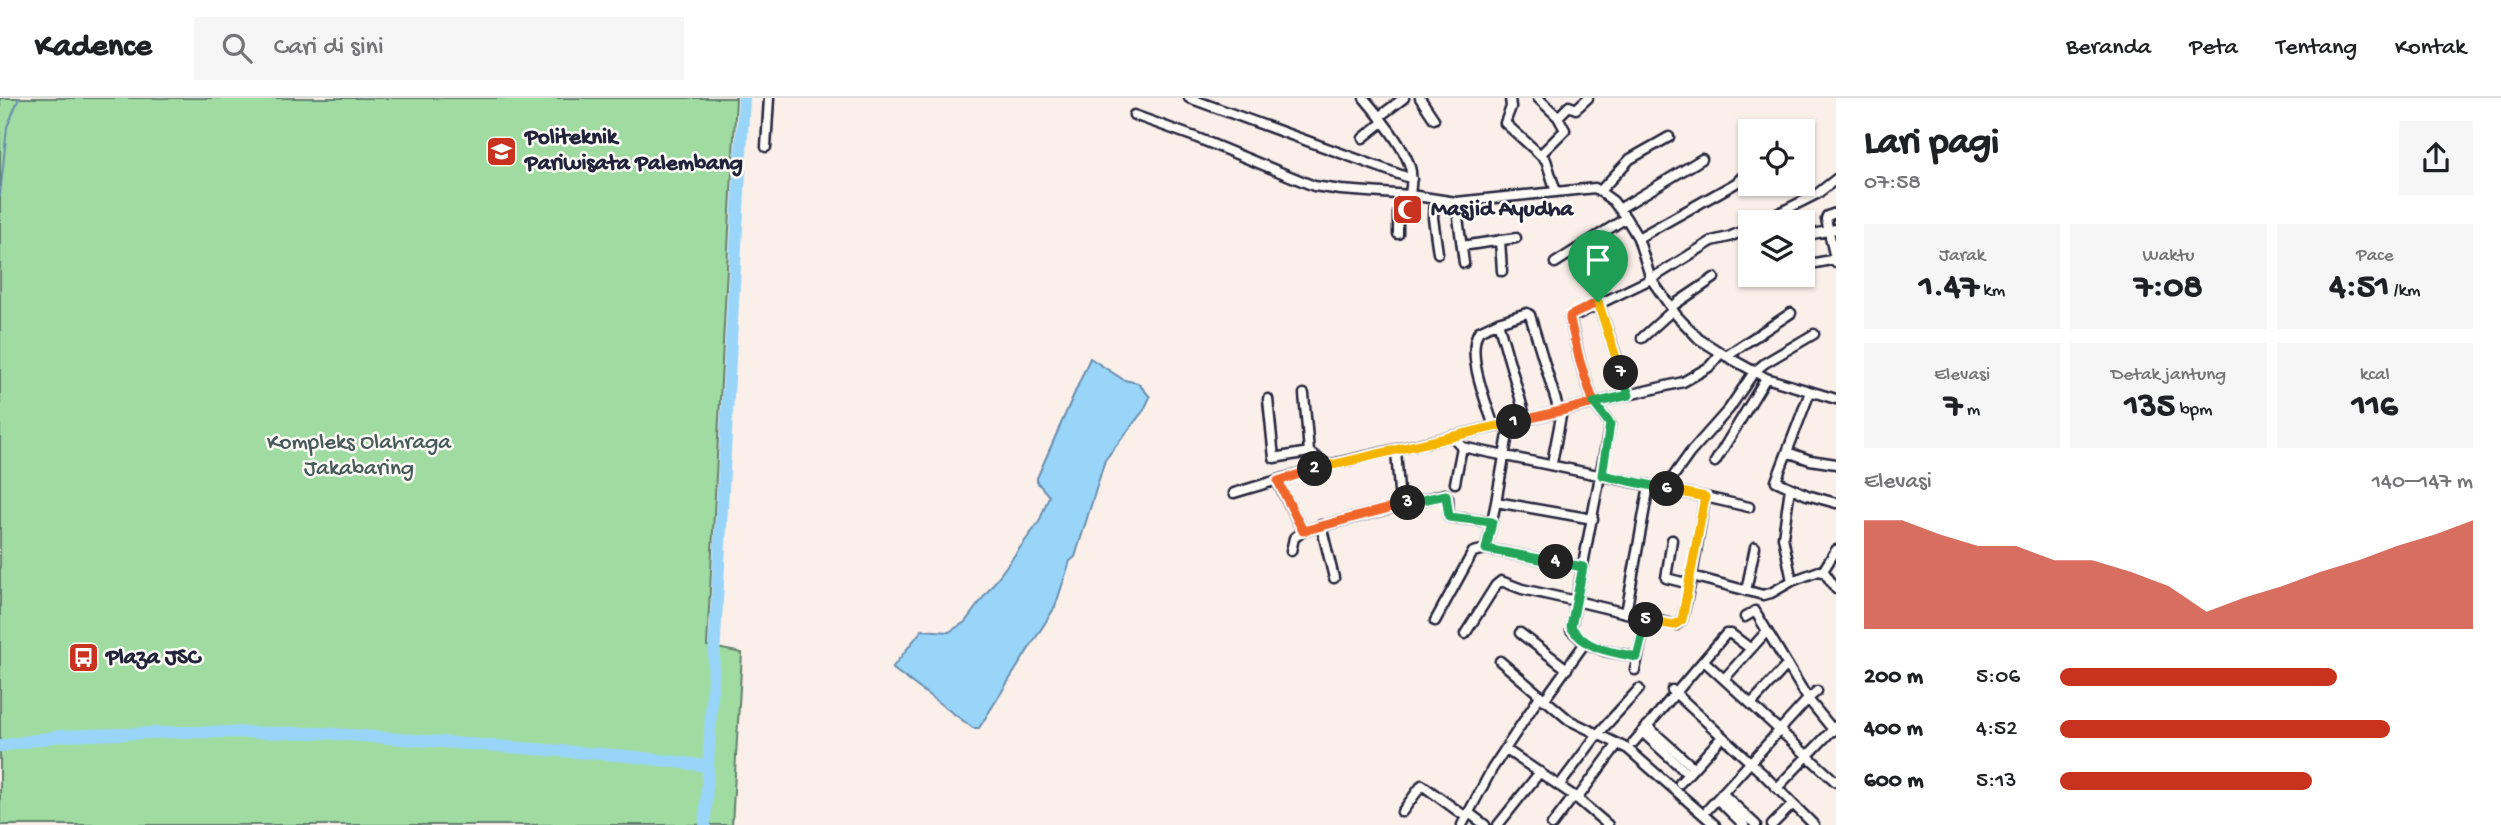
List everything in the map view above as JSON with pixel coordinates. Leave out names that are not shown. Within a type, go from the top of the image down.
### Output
[{"type":"street","points":[[766,147],[769,98]]},
{"type":"street","points":[[1190,98],[1412,179]]},
{"type":"street","points":[[1363,98],[1382,119],[1409,163],[1412,179],[1398,214],[1398,234]]},
{"type":"street","points":[[1363,138],[1404,98]]},
{"type":"street","points":[[1420,98],[1434,119]]},
{"type":"street","points":[[1510,98],[1511,107],[1505,123],[1549,166],[1556,192]]},
{"type":"street","points":[[1538,98],[1558,117],[1565,130],[1540,155]]},
{"type":"street","points":[[1558,117],[1569,106],[1576,109],[1588,98]]},
{"type":"street","points":[[1134,115],[1314,186],[1456,202],[1590,188],[1600,191],[1619,209],[1638,238],[1651,279],[1672,309],[1699,338],[1723,355],[1766,378],[1836,399]]},
{"type":"street","points":[[1600,191],[1630,159],[1669,136]]},
{"type":"street","points":[[1619,209],[1702,159]]},
{"type":"street","points":[[1785,210],[1817,194],[1836,179]]},
{"type":"street","points":[[1638,238],[1738,181]]},
{"type":"street","points":[[1434,200],[1433,218],[1438,253]]},
{"type":"street","points":[[1456,202],[1464,263]]},
{"type":"street","points":[[1815,263],[1836,261],[1832,230],[1826,216],[1836,213]]},
{"type":"street","points":[[1555,263],[1626,218]]},
{"type":"street","points":[[1637,657],[1605,651],[1585,643],[1571,630],[1610,424],[1594,403],[1580,362],[1570,316],[1651,279],[1712,241],[1738,233]]},
{"type":"street","points":[[1462,246],[1516,238]]},
{"type":"street","points":[[1500,240],[1502,271]]},
{"type":"street","points":[[1642,338],[1672,309],[1714,278]]},
{"type":"street","points":[[1598,302],[1629,395]]},
{"type":"street","points":[[1494,428],[1476,368],[1474,351],[1477,334],[1498,322],[1527,313],[1530,315],[1561,411],[1552,463]]},
{"type":"street","points":[[1234,493],[1328,465],[1454,438],[1683,382],[1791,313]]},
{"type":"street","points":[[1498,322],[1526,419]]},
{"type":"street","points":[[1665,488],[1690,453],[1726,413],[1754,372],[1814,334]]},
{"type":"street","points":[[1715,462],[1766,378]]},
{"type":"street","points":[[1810,392],[1776,481],[1836,503]]},
{"type":"street","points":[[1304,394],[1309,452]]},
{"type":"street","points":[[1268,399],[1274,458],[1309,452],[1328,465]]},
{"type":"street","points":[[1486,549],[1510,423]]},
{"type":"street","points":[[1454,438],[1462,447],[1552,463],[1749,508]]},
{"type":"street","points":[[1455,483],[1462,447]]},
{"type":"street","points":[[1396,450],[1400,505]]},
{"type":"street","points":[[1787,452],[1810,460],[1836,464]]},
{"type":"street","points":[[1278,481],[1303,531]]},
{"type":"street","points":[[1626,613],[1649,485]]},
{"type":"street","points":[[1790,488],[1783,537],[1792,581]]},
{"type":"street","points":[[1291,551],[1294,538],[1303,531],[1444,494],[1448,498],[1449,517],[1492,522]]},
{"type":"street","points":[[1465,634],[1496,584],[1501,581],[1522,589],[1646,619],[1674,625],[1681,622],[1705,497]]},
{"type":"street","points":[[1496,502],[1593,519]]},
{"type":"street","points":[[1321,525],[1334,578]]},
{"type":"street","points":[[1672,540],[1666,578],[1691,580],[1767,595],[1792,581],[1819,571],[1823,572],[1836,589]]},
{"type":"street","points":[[1746,591],[1755,547]]},
{"type":"street","points":[[1435,621],[1474,552],[1486,549],[1583,567]]},
{"type":"street","points":[[1823,572],[1836,550]]},
{"type":"street","points":[[1745,617],[1755,611],[1808,699],[1835,729],[1777,788]]},
{"type":"street","points":[[1634,670],[1646,619]]},
{"type":"street","points":[[1724,679],[1767,631]]},
{"type":"street","points":[[1520,633],[1567,669]]},
{"type":"street","points":[[1633,743],[1674,692],[1728,634],[1751,649]]},
{"type":"street","points":[[1466,818],[1505,748],[1585,643]]},
{"type":"street","points":[[1500,661],[1569,720],[1628,749],[1712,824]]},
{"type":"street","points":[[1704,661],[1836,782]]},
{"type":"street","points":[[1751,704],[1787,665]]},
{"type":"street","points":[[1559,786],[1597,735],[1639,689]]},
{"type":"street","points":[[1708,809],[1817,691]]},
{"type":"street","points":[[1674,692],[1814,825]]},
{"type":"street","points":[[1644,729],[1691,771]]},
{"type":"street","points":[[1680,783],[1722,737]]},
{"type":"street","points":[[1552,825],[1616,745]]},
{"type":"street","points":[[1505,748],[1575,798],[1606,824]]},
{"type":"street","points":[[1498,825],[1539,772]]},
{"type":"street","points":[[1402,812],[1422,785],[1466,818],[1485,825]]},
{"type":"street","points":[[1720,796],[1744,825]]},
{"type":"street","points":[[1720,796],[1756,825]]},
{"type":"street","points":[[1772,825],[1793,804]]},
{"type":"green space","name":"Kompleks Olahraga Jakabaring","points":[[0,98],[736,98],[707,646],[742,653],[732,825],[0,825]]},
{"type":"water","points":[[1090,358],[1124,380],[1138,383],[1150,397],[1144,410],[1105,460],[1075,557],[1070,561],[1055,607],[979,728],[973,728],[892,668],[922,630],[949,632],[965,622],[1039,522],[1049,496],[1037,482],[1037,478]]},
{"type":"waterway","points":[[0,196],[7,127],[19,98]]},
{"type":"waterway","points":[[705,825],[744,98]]},
{"type":"waterway","points":[[0,746],[60,736],[182,732],[322,733],[628,756],[708,766]]},
{"type":"place","name":"Politeknik Pariwisata Palembang","points":[[502,151]]},
{"type":"place","name":"Masjid Ayudha","points":[[1408,210]]},
{"type":"place","name":"Plaza JSC","points":[[83,658]]},
{"type":"route","points":[[1598,302],[1570,316],[1580,362],[1594,403],[1454,438],[1328,465],[1278,481],[1303,531],[1444,494],[1448,498],[1449,517],[1492,522],[1486,549],[1583,567],[1571,630],[1594,648],[1637,657],[1646,619],[1674,625],[1682,620],[1705,497],[1602,475],[1610,424],[1594,403],[1629,395],[1598,302]]}]
